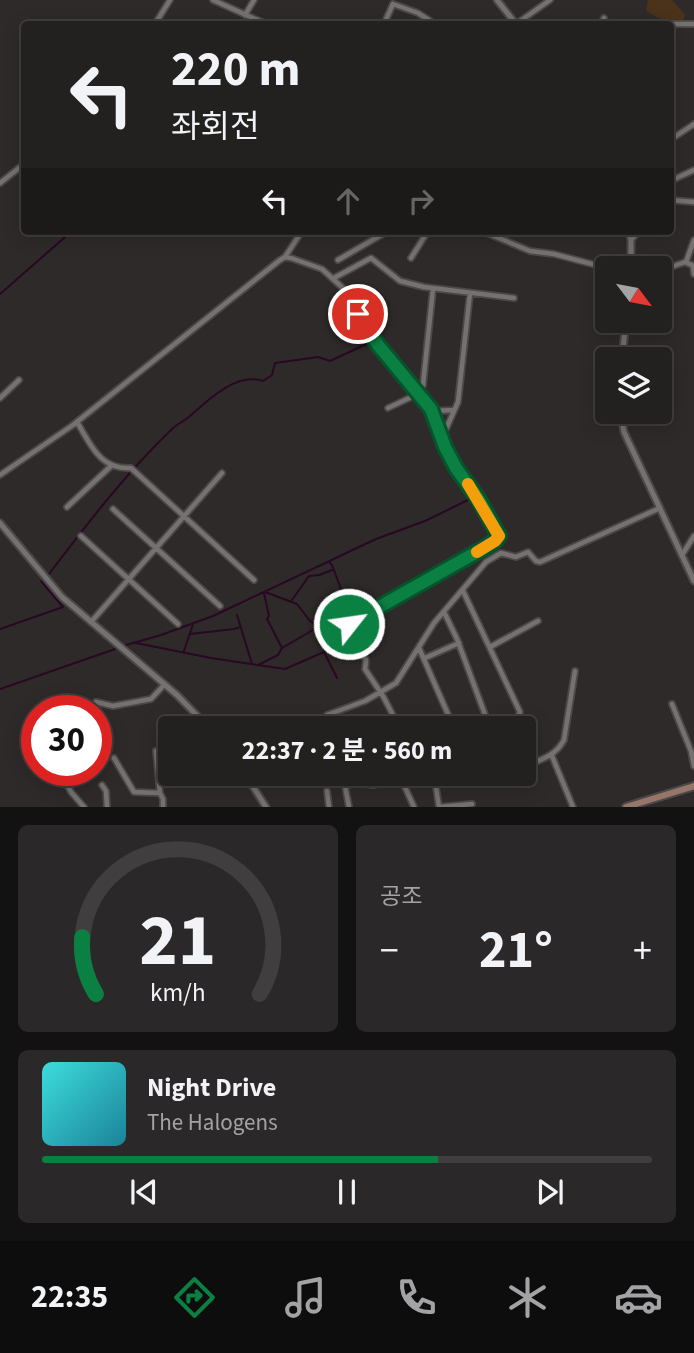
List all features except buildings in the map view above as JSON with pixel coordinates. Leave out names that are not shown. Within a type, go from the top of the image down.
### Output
[{"type":"main road","points":[[626,807],[694,786]]},
{"type":"street","points":[[157,21],[170,0]]},
{"type":"street","points":[[213,0],[259,21]]},
{"type":"street","points":[[245,15],[254,0]]},
{"type":"street","points":[[497,0],[513,21]]},
{"type":"street","points":[[518,21],[550,0]]},
{"type":"street","points":[[385,21],[393,4],[418,13],[430,21]]},
{"type":"street","points":[[674,24],[694,24]]},
{"type":"street","points":[[674,137],[694,124]]},
{"type":"street","points":[[0,183],[21,166]]},
{"type":"street","points":[[674,179],[694,170]]},
{"type":"street","points":[[674,200],[694,202]]},
{"type":"street","points":[[0,475],[77,422],[285,257],[299,235]]},
{"type":"street","points":[[338,260],[381,235]]},
{"type":"street","points":[[411,258],[425,235]]},
{"type":"street","points":[[492,235],[530,251],[595,265]]},
{"type":"street","points":[[630,235],[631,256]]},
{"type":"street","points":[[631,240],[635,235]]},
{"type":"street","points":[[686,262],[694,240]]},
{"type":"street","points":[[285,257],[322,269],[344,289],[378,345],[420,393],[432,411],[456,468],[479,500],[498,538],[349,624],[348,628],[366,660],[365,669],[393,716]]},
{"type":"street","points":[[334,278],[371,258],[400,281],[433,289],[514,298]]},
{"type":"street","points":[[672,267],[686,262],[694,266],[694,274]]},
{"type":"street","points":[[388,408],[420,393],[423,386],[433,289]]},
{"type":"street","points":[[442,438],[458,402],[470,293]]},
{"type":"street","points":[[0,398],[19,380]]},
{"type":"street","points":[[432,411],[454,410]]},
{"type":"street","points":[[77,422],[89,443],[110,467]]},
{"type":"street","points":[[622,424],[694,581]]},
{"type":"street","points":[[67,507],[110,467],[131,468],[254,580]]},
{"type":"street","points":[[90,623],[222,473]]},
{"type":"street","points":[[327,716],[365,701],[396,683],[434,623],[486,562],[501,553],[516,556],[528,552],[540,562],[660,508]]},
{"type":"street","points":[[113,509],[220,606]]},
{"type":"street","points":[[0,523],[43,577],[90,623],[198,716]]},
{"type":"street","points":[[81,536],[178,624]]},
{"type":"street","points":[[682,555],[694,536]]},
{"type":"street","points":[[463,591],[520,712],[518,716]]},
{"type":"street","points":[[444,612],[485,716]]},
{"type":"street","points":[[490,647],[538,621]]},
{"type":"street","points":[[425,658],[458,643]]},
{"type":"street","points":[[419,647],[449,716]]},
{"type":"street","points":[[536,762],[552,755],[564,740],[575,671]]},
{"type":"street","points":[[112,706],[151,699],[164,685]]},
{"type":"street","points":[[672,704],[691,751],[694,766]]},
{"type":"street","points":[[156,751],[158,764]]},
{"type":"street","points":[[552,755],[573,807]]},
{"type":"street","points":[[114,758],[134,792],[160,793]]},
{"type":"street","points":[[68,786],[83,807]]},
{"type":"street","points":[[103,786],[106,791],[107,807]]},
{"type":"street","points":[[160,786],[163,807]]},
{"type":"street","points":[[253,786],[266,807]]},
{"type":"street","points":[[345,786],[349,807]]},
{"type":"street","points":[[405,786],[414,807]]},
{"type":"street","points":[[436,786],[439,807],[472,804]]},
{"type":"street","points":[[327,792],[329,807]]},
{"type":"shaded area","points":[[648,0],[672,0],[685,15],[683,21],[669,21],[646,10]]},
{"type":"waterway","points":[[0,294],[67,235]]},
{"type":"waterway","points":[[49,574],[139,463],[174,427],[223,389],[243,380],[263,381],[272,375],[275,363],[318,357],[330,361],[373,341]]},
{"type":"waterway","points":[[123,646],[213,616],[376,539],[425,521],[474,497]]},
{"type":"waterway","points":[[258,665],[278,655],[282,648],[313,630],[334,611],[333,601],[341,589],[329,562]]},
{"type":"waterway","points":[[292,600],[309,576],[332,570]]},
{"type":"waterway","points":[[0,629],[63,607],[41,581]]},
{"type":"waterway","points":[[265,592],[297,604],[310,621],[317,625]]},
{"type":"waterway","points":[[264,593],[269,616],[267,619],[282,648]]},
{"type":"waterway","points":[[237,615],[252,664]]},
{"type":"waterway","points":[[184,651],[193,624]]},
{"type":"waterway","points":[[190,634],[240,627]]},
{"type":"waterway","points":[[136,643],[285,669],[324,652],[348,637]]},
{"type":"waterway","points":[[0,689],[118,648]]},
{"type":"waterway","points":[[324,652],[337,678]]},
{"type":"slow traffic","points":[[468,484],[499,536],[477,552]]},
{"type":"route","points":[[349,624],[484,548],[499,536],[479,500],[456,468],[431,409],[378,345],[358,314]]}]
